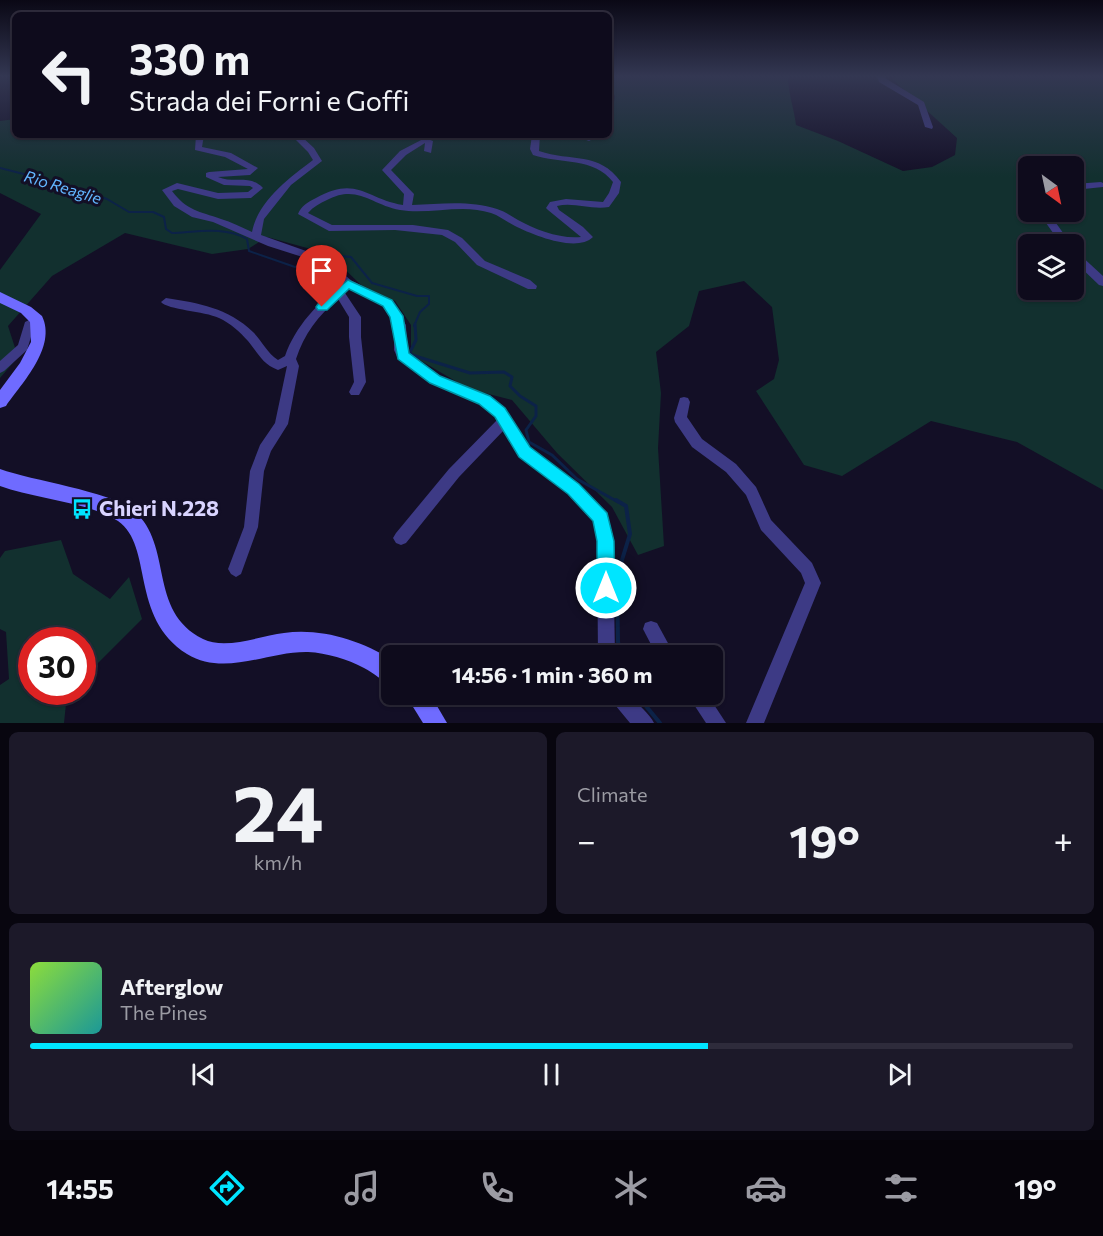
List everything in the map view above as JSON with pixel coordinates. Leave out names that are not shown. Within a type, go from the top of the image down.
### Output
[{"type":"main road","points":[[0,402],[26,366],[38,342],[37,320],[26,310],[6,300]]},
{"type":"main road","points":[[0,477],[126,516],[140,532],[162,615],[180,635],[195,646],[209,652],[237,651],[294,642],[317,642],[376,661],[381,665]]},
{"type":"main road","points":[[424,705],[436,723]]},
{"type":"street","points":[[923,110],[929,127]]},
{"type":"street","points":[[200,138],[198,148],[228,154],[254,168],[250,172],[209,175],[214,180],[227,184],[252,183],[258,188],[251,195],[218,196],[177,186],[167,190],[177,204],[195,215],[319,259],[344,288],[355,317],[354,337],[360,382],[355,392]]},
{"type":"street","points":[[256,235],[259,219],[288,183],[318,161],[311,150],[298,138]]},
{"type":"street","points":[[532,286],[520,278],[481,263],[456,237],[447,233],[414,228],[329,228],[303,214],[304,210],[320,199],[346,191],[363,193],[392,207],[471,207],[495,212],[525,227],[546,234],[578,241],[585,240],[588,237],[581,229],[556,214],[551,208],[553,204],[570,201],[595,207],[606,206],[614,193],[617,182],[613,174],[600,165],[587,161],[553,160],[536,153],[534,149],[536,138]]},
{"type":"street","points":[[407,208],[409,194],[386,170],[398,156],[415,144],[424,140],[429,141],[428,151]]},
{"type":"street","points":[[1084,186],[1101,185]]},
{"type":"street","points":[[1084,264],[1103,282]]},
{"type":"street","points":[[237,569],[251,527],[257,471],[265,449],[281,424],[293,366],[290,359],[295,338],[306,322],[344,288]]},
{"type":"street","points":[[344,288],[387,303],[400,325],[402,356],[435,379],[484,400],[505,420],[509,430],[525,452],[574,489],[601,518],[606,541],[607,645]]},
{"type":"street","points":[[166,302],[214,309],[228,317],[252,338],[269,362],[278,365],[290,359]]},
{"type":"street","points":[[0,368],[23,348],[29,325],[37,320]]},
{"type":"street","points":[[684,402],[680,418],[697,443],[731,468],[751,491],[766,525],[807,568],[813,583],[755,723]]},
{"type":"street","points":[[401,538],[454,473],[505,420]]},
{"type":"street","points":[[651,629],[660,645]]},
{"type":"street","points":[[626,705],[645,723]]},
{"type":"street","points":[[704,705],[717,723]]},
{"type":"green space","points":[[613,110],[793,110],[796,125],[838,141],[903,171],[932,167],[955,155],[957,138],[926,110],[1103,110],[1103,490],[1017,442],[931,421],[842,476],[804,465],[756,391],[774,379],[779,360],[772,307],[744,281],[699,291],[689,326],[656,352],[661,393],[658,448],[664,546],[638,555],[612,507],[557,453],[512,400],[469,389],[411,355],[411,325],[395,301],[362,286],[329,254],[267,237],[248,249],[212,254],[125,233],[52,276],[8,326],[18,357],[0,378],[0,270],[41,214],[0,193],[0,121],[12,119],[12,138],[612,138]]},
{"type":"green space","points":[[61,540],[73,574],[110,599],[129,577],[142,619],[96,665],[96,627],[18,627],[18,705],[66,705],[64,723],[0,723],[0,685],[9,679],[6,632],[0,629],[0,558],[5,551]]},
{"type":"waterway","name":"Rio Reaglie","points":[[0,168],[55,182],[107,199],[129,212],[153,212],[164,217],[166,229],[172,233],[230,232],[247,239],[249,251],[295,267],[311,265]]},
{"type":"waterway","name":"Rio Reaglie","points":[[329,255],[351,257],[372,283],[417,296],[429,296],[429,304],[420,312],[414,326]]},
{"type":"waterway","name":"Rio Reaglie","points":[[415,324],[416,340],[410,352],[412,355],[470,373],[504,372],[512,377],[510,386],[520,396],[536,406],[536,416],[526,430],[529,442],[552,455],[577,479],[618,502]]},
{"type":"waterway","name":"Rio Reaglie","points":[[616,500],[626,506],[630,534],[617,576],[619,645]]},
{"type":"waterway","name":"Rio Reaglie","points":[[645,705],[660,723]]},
{"type":"place","name":"Chieri N.228","points":[[82,509]]},
{"type":"route","points":[[322,307],[348,284],[387,303],[400,325],[402,356],[435,379],[484,400],[500,412],[509,430],[525,452],[574,489],[601,518],[606,541],[606,588]]}]
